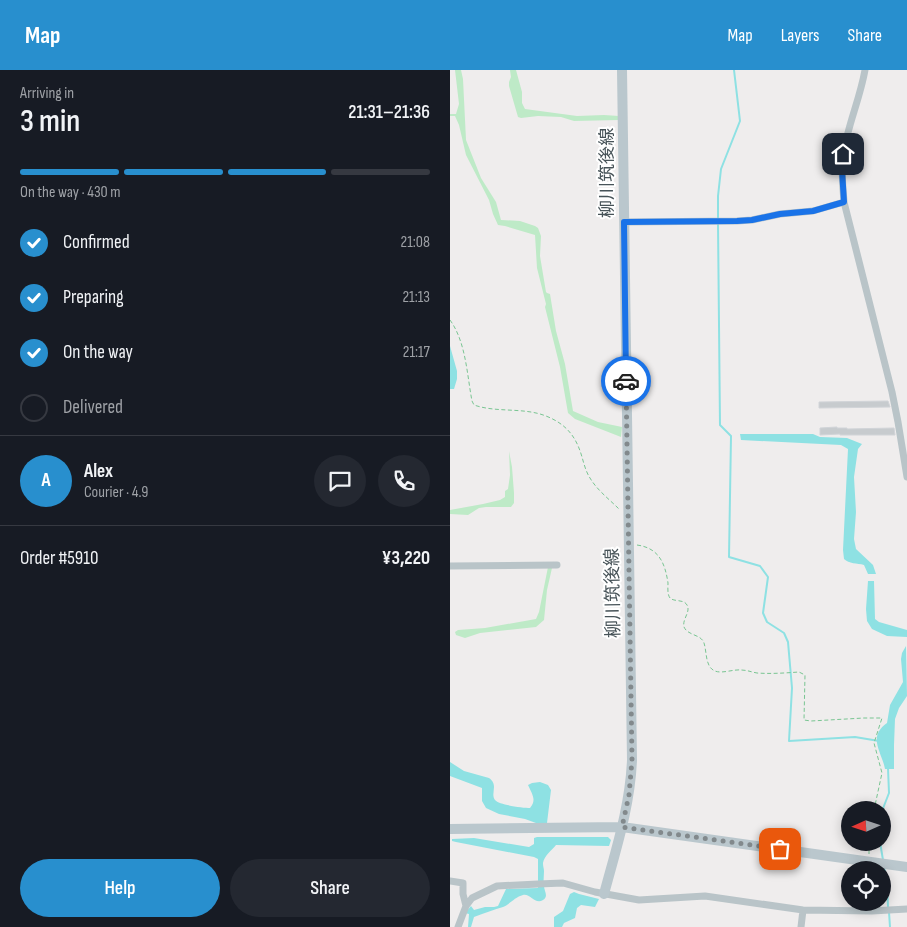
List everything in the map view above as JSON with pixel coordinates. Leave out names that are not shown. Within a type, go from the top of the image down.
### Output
[{"type":"main road","name":"柳川筑後線","points":[[604,894],[629,795],[632,755],[622,70]]},
{"type":"main road","points":[[450,829],[622,827],[849,861]]},
{"type":"main road","points":[[891,866],[907,867]]},
{"type":"street","points":[[865,70],[843,154],[844,202],[892,392],[907,477]]},
{"type":"street","points":[[624,222],[752,220],[780,214],[813,211],[844,202]]},
{"type":"street","points":[[450,566],[557,565]]},
{"type":"street","points":[[450,881],[463,883],[466,906]]},
{"type":"street","points":[[458,927],[466,906],[472,898],[497,886],[562,883],[604,894],[639,900],[705,896],[803,910],[841,911]]},
{"type":"street","points":[[891,910],[907,909]]},
{"type":"street","points":[[801,927],[803,910]]},
{"type":"path","points":[[450,320],[456,328],[474,405],[499,409],[526,410],[561,423],[568,430],[579,448],[590,480],[628,518]]},
{"type":"path","points":[[629,544],[647,546],[662,560],[668,583],[668,593],[672,599],[684,602],[687,605],[688,612],[684,623],[685,628],[687,632],[702,639],[707,660],[711,668],[716,672],[742,670],[755,672],[799,672],[805,675],[804,720],[882,718],[874,744],[882,774],[876,801]]},
{"type":"green space","points":[[455,70],[461,70],[463,79],[466,140],[481,178],[496,202],[501,220],[520,221],[535,226],[538,228],[541,236],[540,256],[546,292],[550,294],[573,411],[598,422],[622,427],[621,437],[575,419],[568,413],[560,367],[537,268],[535,235],[498,225],[489,200],[466,155],[459,125],[455,116],[450,116],[450,114],[456,114],[459,104]]},
{"type":"green space","points":[[510,70],[516,70],[522,92],[522,103],[525,109],[577,116],[619,116],[619,120],[574,121],[561,117],[518,117],[509,86]]},
{"type":"green space","points":[[509,451],[514,493],[514,503],[511,507],[479,508],[468,515],[450,514],[450,510],[500,500],[505,497],[510,475]]},
{"type":"green space","points":[[548,567],[552,568],[547,590],[544,620],[536,627],[480,633],[465,638],[456,635],[455,632],[458,630],[485,628],[536,619]]},
{"type":"water","points":[[450,346],[457,371],[454,389],[450,389]]},
{"type":"water","points":[[740,434],[813,434],[820,437],[847,438],[862,444],[858,449],[854,477],[856,512],[854,539],[856,549],[873,565],[876,574],[868,574],[864,565],[851,563],[844,559],[848,449],[841,445],[741,440]]},
{"type":"water","points":[[868,581],[874,581],[875,619],[879,622],[907,630],[907,637],[887,636],[872,629],[867,621],[866,609]]},
{"type":"water","points":[[906,646],[907,696],[899,708],[895,719],[894,769],[885,769],[877,745],[877,739],[881,728],[887,723],[890,705],[903,682],[901,659]]},
{"type":"water","points":[[450,762],[464,771],[489,778],[494,786],[493,795],[495,800],[506,805],[530,808],[533,800],[528,785],[540,782],[548,785],[551,790],[547,823],[536,823],[499,814],[486,808],[482,801],[482,788],[450,776]]},
{"type":"water","points":[[608,837],[611,840],[609,846],[556,845],[546,856],[543,863],[546,895],[543,900],[537,901],[526,895],[520,896],[503,907],[474,917],[471,927],[468,927],[469,914],[465,913],[471,906],[474,910],[498,906],[506,889],[538,888],[538,859],[456,842],[452,841],[452,839],[474,838],[529,847],[534,844],[534,838]]},
{"type":"water","points":[[574,892],[599,899],[595,907],[581,905],[577,908],[575,918],[564,923],[562,927],[554,927],[554,917],[563,911],[570,894]]},
{"type":"building","points":[[888,401],[890,407],[819,408],[819,402]]},
{"type":"building","points":[[837,427],[847,429],[894,428],[895,435],[820,435],[820,428]]},
{"type":"waterway","points":[[718,219],[721,169],[740,121],[734,70]]},
{"type":"waterway","points":[[718,223],[720,425],[731,436],[729,557],[760,566],[768,577],[763,613],[767,622],[784,633],[788,642],[792,688],[789,741],[855,737],[879,741]]},
{"type":"waterway","points":[[886,801],[889,793],[888,768]]},
{"type":"waterway","points":[[882,851],[883,860]]},
{"type":"waterway","points":[[889,912],[890,927]]},
{"type":"way so far","points":[[626,381],[632,760],[629,795],[622,827],[780,849]]},
{"type":"route","points":[[626,381],[624,222],[752,220],[770,215],[813,211],[844,202],[843,154]]}]
